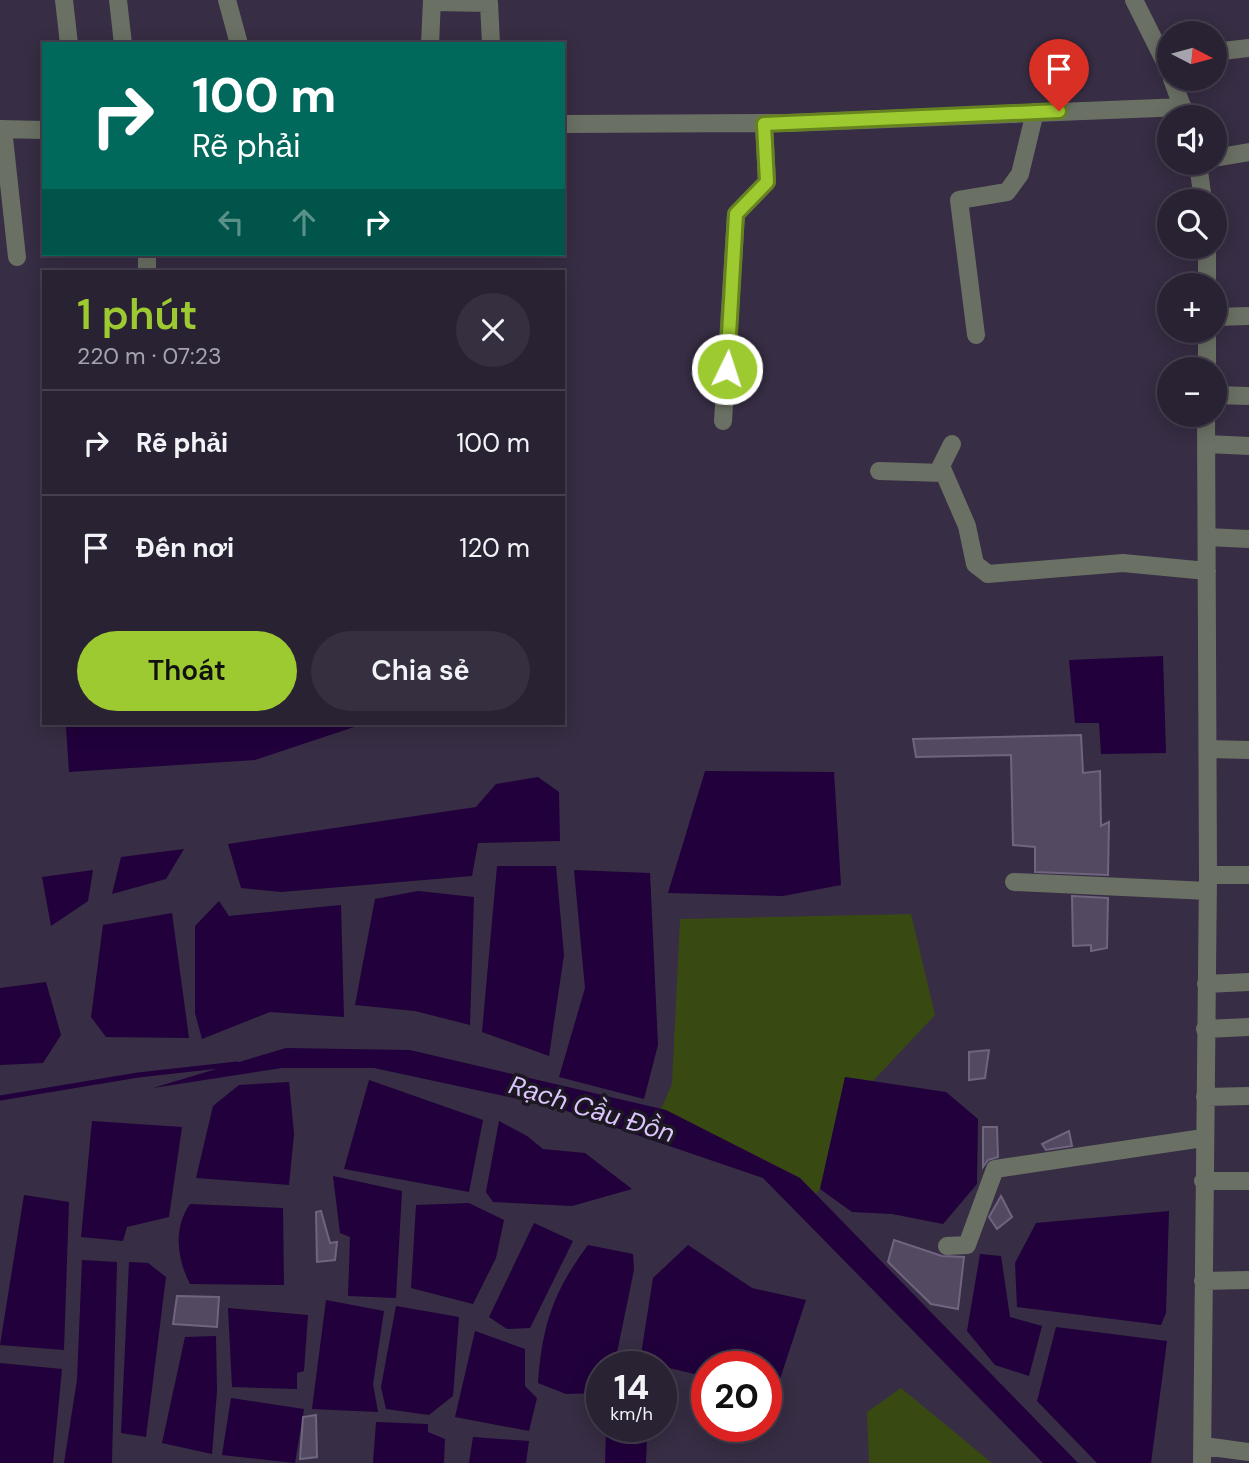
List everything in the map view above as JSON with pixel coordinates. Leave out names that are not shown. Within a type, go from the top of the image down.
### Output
[{"type":"street","points":[[64,0],[69,42]]},
{"type":"street","points":[[118,0],[123,42]]},
{"type":"street","points":[[227,0],[238,42]]},
{"type":"street","points":[[1134,0],[1157,43]]},
{"type":"street","points":[[430,42],[432,1],[489,3],[491,42]]},
{"type":"street","points":[[1227,51],[1249,48]]},
{"type":"street","points":[[976,335],[959,200],[1007,192],[1020,174],[1035,112]]},
{"type":"street","points":[[565,124],[764,124],[1035,112],[1157,112]]},
{"type":"street","points":[[723,421],[736,214],[767,182],[764,124]]},
{"type":"street","points":[[17,257],[1,129],[42,130]]},
{"type":"street","points":[[1227,156],[1249,152]]},
{"type":"street","points":[[1227,317],[1249,316]]},
{"type":"street","points":[[1227,395],[1249,396]]},
{"type":"street","points":[[1206,427],[1208,883],[1203,1138],[1203,1455],[1249,1452]]},
{"type":"street","points":[[951,444],[941,466],[967,526],[975,564],[988,574],[1123,563],[1207,571]]},
{"type":"street","points":[[1207,444],[1249,446]]},
{"type":"street","points":[[879,471],[944,473]]},
{"type":"street","points":[[1207,537],[1249,539]]},
{"type":"street","points":[[1208,749],[1249,750]]},
{"type":"street","points":[[1014,882],[1208,883],[1249,875]]},
{"type":"street","points":[[1206,984],[1249,982]]},
{"type":"street","points":[[1205,1028],[1249,1027]]},
{"type":"street","points":[[1205,1097],[1249,1096]]},
{"type":"street","points":[[947,1246],[967,1245],[995,1169],[1203,1138]]},
{"type":"street","points":[[1203,1181],[1249,1181]]},
{"type":"street","points":[[1203,1281],[1249,1280]]},
{"type":"green space","points":[[911,914],[935,1015],[873,1081],[845,1077],[820,1189],[816,1194],[800,1178],[661,1109],[672,1084],[680,919]]},
{"type":"green space","points":[[901,1388],[992,1463],[869,1463],[867,1412]]},
{"type":"water","points":[[1163,656],[1166,753],[1101,754],[1099,723],[1075,723],[1069,660]]},
{"type":"water","points":[[360,725],[255,760],[69,772],[66,727]]},
{"type":"water","points":[[705,771],[834,772],[841,885],[783,896],[668,893]]},
{"type":"water","points":[[538,777],[559,792],[560,841],[478,843],[472,876],[281,892],[241,888],[228,844],[476,807],[496,784]]},
{"type":"water","points":[[184,849],[166,879],[112,894],[121,857]]},
{"type":"water","points":[[497,866],[556,866],[564,955],[549,1056],[482,1032]]},
{"type":"water","points":[[93,870],[88,901],[51,926],[42,877]]},
{"type":"water","points":[[574,870],[650,873],[658,1045],[644,1099],[559,1077],[585,988]]},
{"type":"water","points":[[418,891],[474,897],[470,1025],[415,1011],[355,1005],[375,899]]},
{"type":"water","points":[[219,901],[229,916],[341,905],[344,1017],[270,1012],[202,1039],[195,1013],[195,926]]},
{"type":"water","points":[[172,913],[189,1038],[106,1037],[91,1017],[103,925]]},
{"type":"water","points":[[46,982],[61,1035],[43,1063],[0,1065],[0,988]]},
{"type":"water","points":[[286,1048],[410,1050],[666,1110],[800,1178],[1078,1463],[1043,1463],[763,1178],[555,1107],[374,1068],[282,1068],[153,1088]]},
{"type":"water","points":[[845,1077],[946,1092],[978,1119],[977,1184],[943,1224],[892,1214],[852,1212],[820,1189]]},
{"type":"water","points":[[369,1080],[483,1120],[469,1192],[344,1169]]},
{"type":"water","points":[[289,1082],[294,1134],[289,1185],[196,1178],[213,1106],[239,1085]]},
{"type":"water","points":[[92,1121],[182,1127],[169,1217],[127,1227],[123,1241],[81,1237]]},
{"type":"water","points":[[499,1121],[527,1136],[543,1149],[585,1153],[632,1189],[572,1206],[493,1202],[486,1192]]},
{"type":"water","points":[[333,1176],[402,1191],[396,1298],[348,1296],[350,1237],[340,1233]]},
{"type":"water","points":[[24,1195],[69,1202],[64,1350],[0,1345]]},
{"type":"water","points":[[469,1203],[504,1220],[496,1258],[473,1304],[411,1288],[416,1205]]},
{"type":"water","points":[[190,1204],[283,1208],[284,1285],[190,1284],[182,1264],[179,1233]]},
{"type":"water","points":[[1169,1211],[1166,1313],[1161,1325],[1017,1307],[1015,1263],[1036,1223]]},
{"type":"water","points":[[534,1223],[573,1241],[530,1328],[507,1329],[489,1317]]},
{"type":"water","points":[[588,1245],[633,1254],[634,1270],[617,1351],[586,1351],[586,1393],[566,1394],[538,1383],[551,1310]]},
{"type":"water","points":[[688,1245],[752,1288],[806,1300],[782,1373],[782,1351],[691,1351],[691,1373],[677,1370],[677,1351],[642,1351],[653,1278]]},
{"type":"water","points":[[980,1254],[1001,1256],[1010,1317],[1042,1326],[1029,1376],[995,1365],[967,1331]]},
{"type":"water","points":[[82,1260],[117,1262],[112,1463],[64,1463],[77,1380]]},
{"type":"water","points":[[129,1262],[148,1263],[166,1277],[146,1437],[121,1433]]},
{"type":"water","points":[[326,1300],[384,1311],[373,1384],[378,1412],[312,1409]]},
{"type":"water","points":[[396,1306],[459,1317],[453,1396],[429,1415],[386,1409],[381,1387]]},
{"type":"water","points":[[228,1308],[308,1315],[304,1371],[297,1373],[297,1389],[232,1387]]},
{"type":"water","points":[[1056,1327],[1167,1341],[1151,1463],[1097,1463],[1037,1401]]},
{"type":"water","points":[[475,1331],[525,1349],[525,1386],[537,1398],[529,1431],[455,1417]]},
{"type":"water","points":[[216,1336],[217,1391],[212,1454],[162,1443],[185,1337]]},
{"type":"water","points":[[0,1363],[62,1369],[53,1463],[0,1463]]},
{"type":"water","points":[[231,1398],[304,1409],[295,1463],[222,1455]]},
{"type":"water","points":[[376,1422],[428,1424],[428,1432],[445,1439],[444,1463],[373,1463]]},
{"type":"water","points":[[473,1437],[529,1441],[526,1463],[469,1463]]},
{"type":"water","points":[[606,1442],[647,1442],[646,1463],[605,1463]]},
{"type":"building","points":[[1081,735],[1083,773],[1100,771],[1101,826],[1109,822],[1108,875],[1035,872],[1035,847],[1013,845],[1011,755],[916,757],[913,739]]},
{"type":"building","points":[[1072,896],[1108,898],[1107,948],[1091,951],[1091,945],[1073,946]]},
{"type":"building","points":[[989,1050],[985,1078],[969,1080],[969,1052]]},
{"type":"building","points":[[983,1127],[997,1127],[998,1157],[988,1160],[983,1167]]},
{"type":"building","points":[[1069,1131],[1072,1146],[1046,1150],[1042,1144]]},
{"type":"building","points":[[1001,1196],[1012,1217],[997,1229],[989,1217]]},
{"type":"building","points":[[321,1211],[330,1243],[337,1242],[335,1260],[317,1262],[316,1212]]},
{"type":"building","points":[[894,1240],[942,1256],[964,1257],[958,1309],[931,1304],[888,1262]]},
{"type":"building","points":[[177,1296],[219,1297],[217,1327],[173,1324]]},
{"type":"building","points":[[316,1415],[317,1457],[300,1459],[303,1417]]},
{"type":"waterway","name":"Rạch Cầu Đồn","points":[[0,1098],[138,1075],[237,1064]]},
{"type":"route","points":[[727,369],[736,214],[767,182],[764,124],[1059,111]]}]
